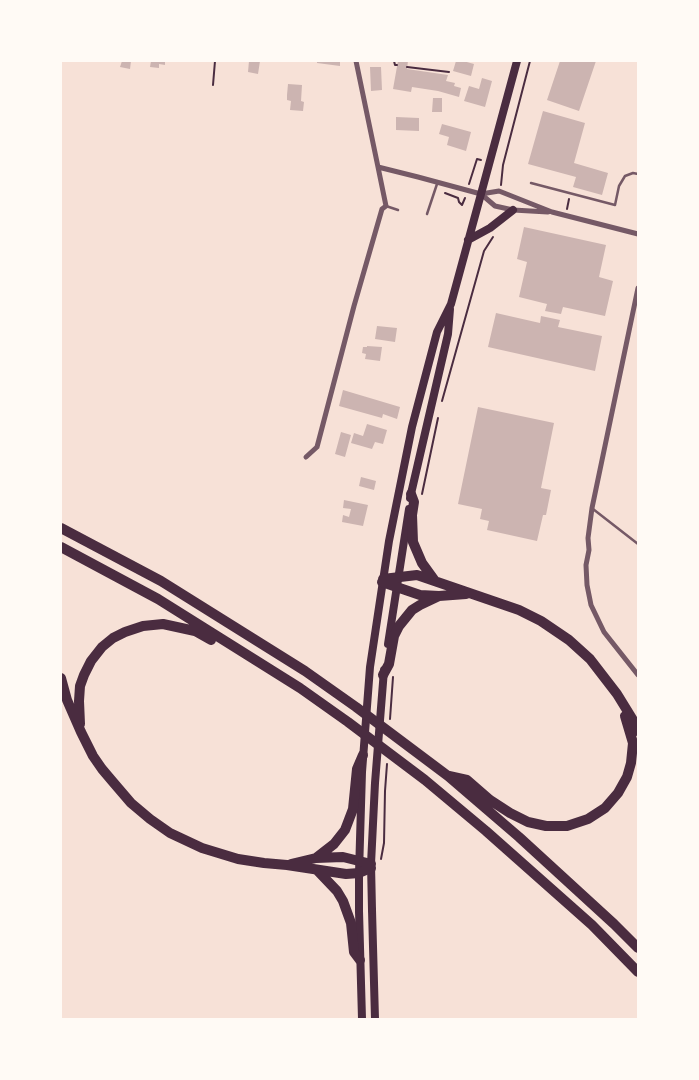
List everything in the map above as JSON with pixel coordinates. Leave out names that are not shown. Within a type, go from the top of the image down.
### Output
[{"type":"highway","points":[[411,494],[414,502],[412,515],[413,542],[422,563],[435,581]]},
{"type":"highway","points":[[61,528],[161,581],[305,671],[448,776],[566,879],[638,948]]},
{"type":"highway","points":[[61,547],[158,599],[270,669],[316,700],[425,780],[545,882],[638,972]]},
{"type":"highway","points":[[397,582],[417,575],[519,610],[540,621],[569,640],[590,659],[617,694],[638,731]]},
{"type":"highway","points":[[382,580],[397,582],[420,595],[470,594]]},
{"type":"highway","points":[[389,674],[394,636],[399,626],[412,610],[439,596]]},
{"type":"highway","points":[[81,732],[80,686],[91,661],[102,647],[113,638],[143,626],[163,624],[195,631],[256,668],[270,669]]},
{"type":"highway","points":[[61,678],[67,700],[93,756],[113,782],[138,808],[170,833],[217,854],[238,859],[346,874],[359,873],[374,865]]},
{"type":"highway","points":[[448,776],[467,780],[490,800],[528,822],[546,826],[567,826],[588,819],[605,808],[618,793],[627,777],[631,763],[633,743],[617,694]]},
{"type":"highway","points":[[316,858],[334,844],[345,830],[354,803],[363,755]]},
{"type":"highway","points":[[287,865],[316,858],[343,856],[374,865]]},
{"type":"highway","points":[[317,870],[337,891],[343,902],[351,923],[354,952],[360,960]]},
{"type":"main road","points":[[363,755],[370,667],[382,580],[412,427],[436,332],[450,304],[517,61]]},
{"type":"main road","points":[[468,240],[495,224],[512,210]]},
{"type":"main road","points":[[375,1019],[372,910],[375,783],[389,674],[397,582],[411,494],[448,334],[450,304]]},
{"type":"main road","points":[[359,770],[359,911],[362,1019]]},
{"type":"street","points":[[306,457],[317,447],[354,306],[382,209],[386,206],[356,61]]},
{"type":"street","points":[[378,167],[481,194],[495,206],[512,210],[552,212]]},
{"type":"street","points":[[481,194],[499,191],[552,212],[638,234]]},
{"type":"street","points":[[638,288],[592,508],[586,565],[591,605],[604,632],[638,675]]},
{"type":"lane","points":[[531,183],[615,205],[619,186],[625,176],[633,173],[638,174]]},
{"type":"lane","points":[[427,214],[438,182]]},
{"type":"lane","points":[[386,206],[398,210]]},
{"type":"lane","points":[[592,508],[638,544]]},
{"type":"path","points":[[213,84],[215,61]]},
{"type":"path","points":[[394,61],[397,65]]},
{"type":"path","points":[[502,180],[503,166],[530,61]]},
{"type":"path","points":[[407,67],[449,72]]},
{"type":"path","points":[[436,189],[458,198],[461,204],[463,203]]},
{"type":"path","points":[[567,209],[571,194]]},
{"type":"path","points":[[441,407],[484,251],[497,231],[495,224]]},
{"type":"path","points":[[421,501],[439,416]]},
{"type":"path","points":[[389,674],[393,683]]},
{"type":"path","points":[[374,865],[384,843],[385,791]]},
{"type":"building","points":[[122,61],[131,61],[130,69],[120,67]]},
{"type":"building","points":[[151,61],[165,61],[165,65],[159,64],[159,68],[150,67]]},
{"type":"building","points":[[249,61],[260,61],[258,74],[248,72]]},
{"type":"building","points":[[317,61],[340,61],[340,66],[317,63]]},
{"type":"building","points":[[398,61],[408,61],[407,69],[448,75],[446,81],[455,83],[454,86],[461,88],[459,97],[412,87],[411,92],[393,89]]},
{"type":"building","points":[[456,61],[474,64],[471,76],[453,71]]},
{"type":"building","points":[[560,61],[596,61],[579,111],[547,100]]},
{"type":"building","points":[[370,67],[381,67],[382,90],[371,91]]},
{"type":"building","points":[[482,78],[492,81],[485,107],[464,101],[469,86],[479,89]]},
{"type":"building","points":[[288,84],[302,85],[301,101],[304,102],[303,111],[290,110],[291,101],[287,100]]},
{"type":"building","points":[[433,98],[442,98],[442,112],[432,112]]},
{"type":"building","points":[[543,111],[585,123],[574,163],[608,173],[602,195],[573,187],[576,177],[528,164]]},
{"type":"building","points":[[396,117],[419,118],[419,131],[396,130]]},
{"type":"building","points":[[442,124],[471,132],[466,151],[447,145],[449,137],[439,134]]},
{"type":"building","points":[[524,227],[606,245],[599,277],[613,281],[605,316],[563,307],[561,314],[545,311],[547,304],[519,297],[527,262],[517,259]]},
{"type":"building","points":[[496,313],[540,323],[541,316],[560,320],[558,327],[602,336],[595,371],[488,347]]},
{"type":"building","points":[[377,326],[397,328],[395,342],[375,339]]},
{"type":"building","points":[[363,347],[382,347],[380,361],[365,359],[366,354],[362,353]]},
{"type":"building","points":[[343,390],[400,407],[397,419],[383,414],[382,418],[339,406]]},
{"type":"building","points":[[478,407],[554,423],[541,488],[551,490],[546,515],[543,515],[537,541],[487,530],[489,521],[480,519],[482,509],[458,504]]},
{"type":"building","points":[[367,424],[387,430],[383,444],[375,442],[372,449],[351,443],[354,433],[363,436]]},
{"type":"building","points":[[341,432],[351,435],[345,457],[335,454]]},
{"type":"building","points":[[361,477],[376,481],[374,490],[359,486]]},
{"type":"building","points":[[344,500],[368,505],[363,526],[342,522],[343,515],[349,517],[351,509],[343,508]]}]
